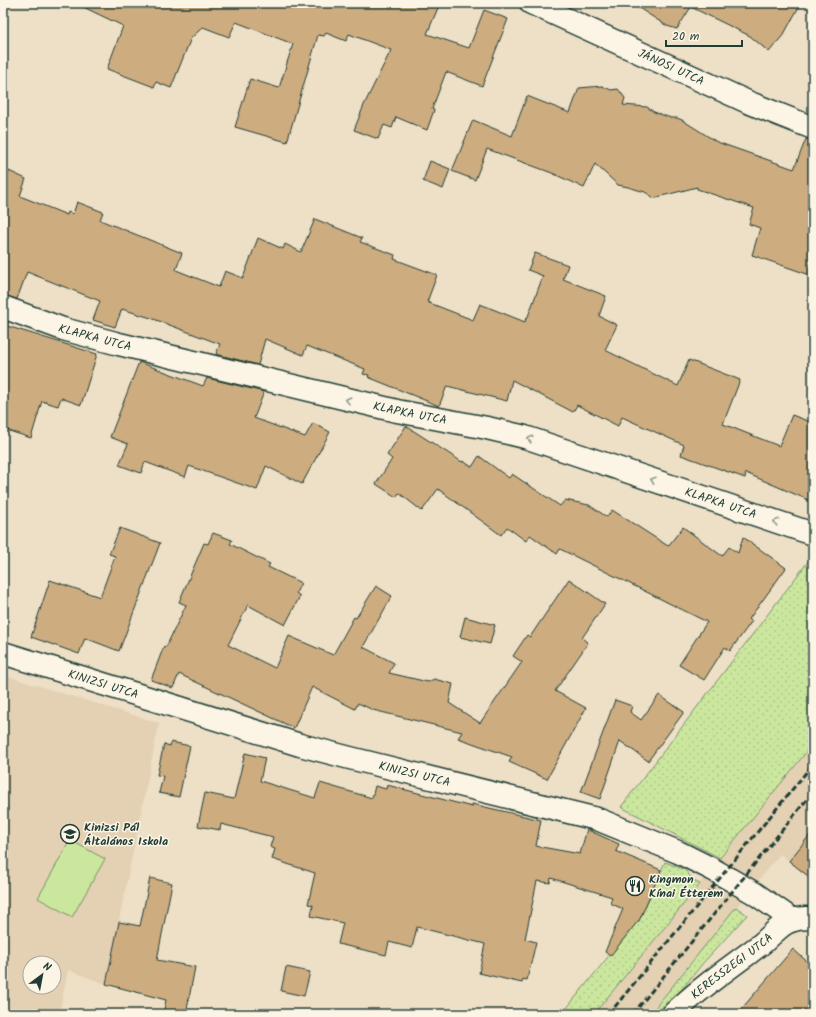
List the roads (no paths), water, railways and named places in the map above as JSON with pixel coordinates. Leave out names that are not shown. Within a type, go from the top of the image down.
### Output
[{"type":"street","name":"JÁNOSI UTCA","points":[[541,5],[750,103],[813,128]]},
{"type":"street","name":"KLAPKA UTCA","points":[[3,307],[63,329],[119,344],[397,411],[492,429],[525,437],[813,534]]},
{"type":"street","name":"KINIZSI UTCA","points":[[3,653],[300,745],[597,819],[678,852],[803,919]]},
{"type":"street","name":"KERESSZEGI UTCA","points":[[673,1014],[716,976],[761,944],[780,927],[803,919]]},
{"type":"railway","points":[[609,1014],[813,764]]},
{"type":"railway","points":[[633,1014],[813,792]]},
{"type":"place","name":"Kinizsi Pál Általános Iskola","points":[[70,834]]},
{"type":"place","name":"Kingmon Kínai Étterem","points":[[635,886]]}]
